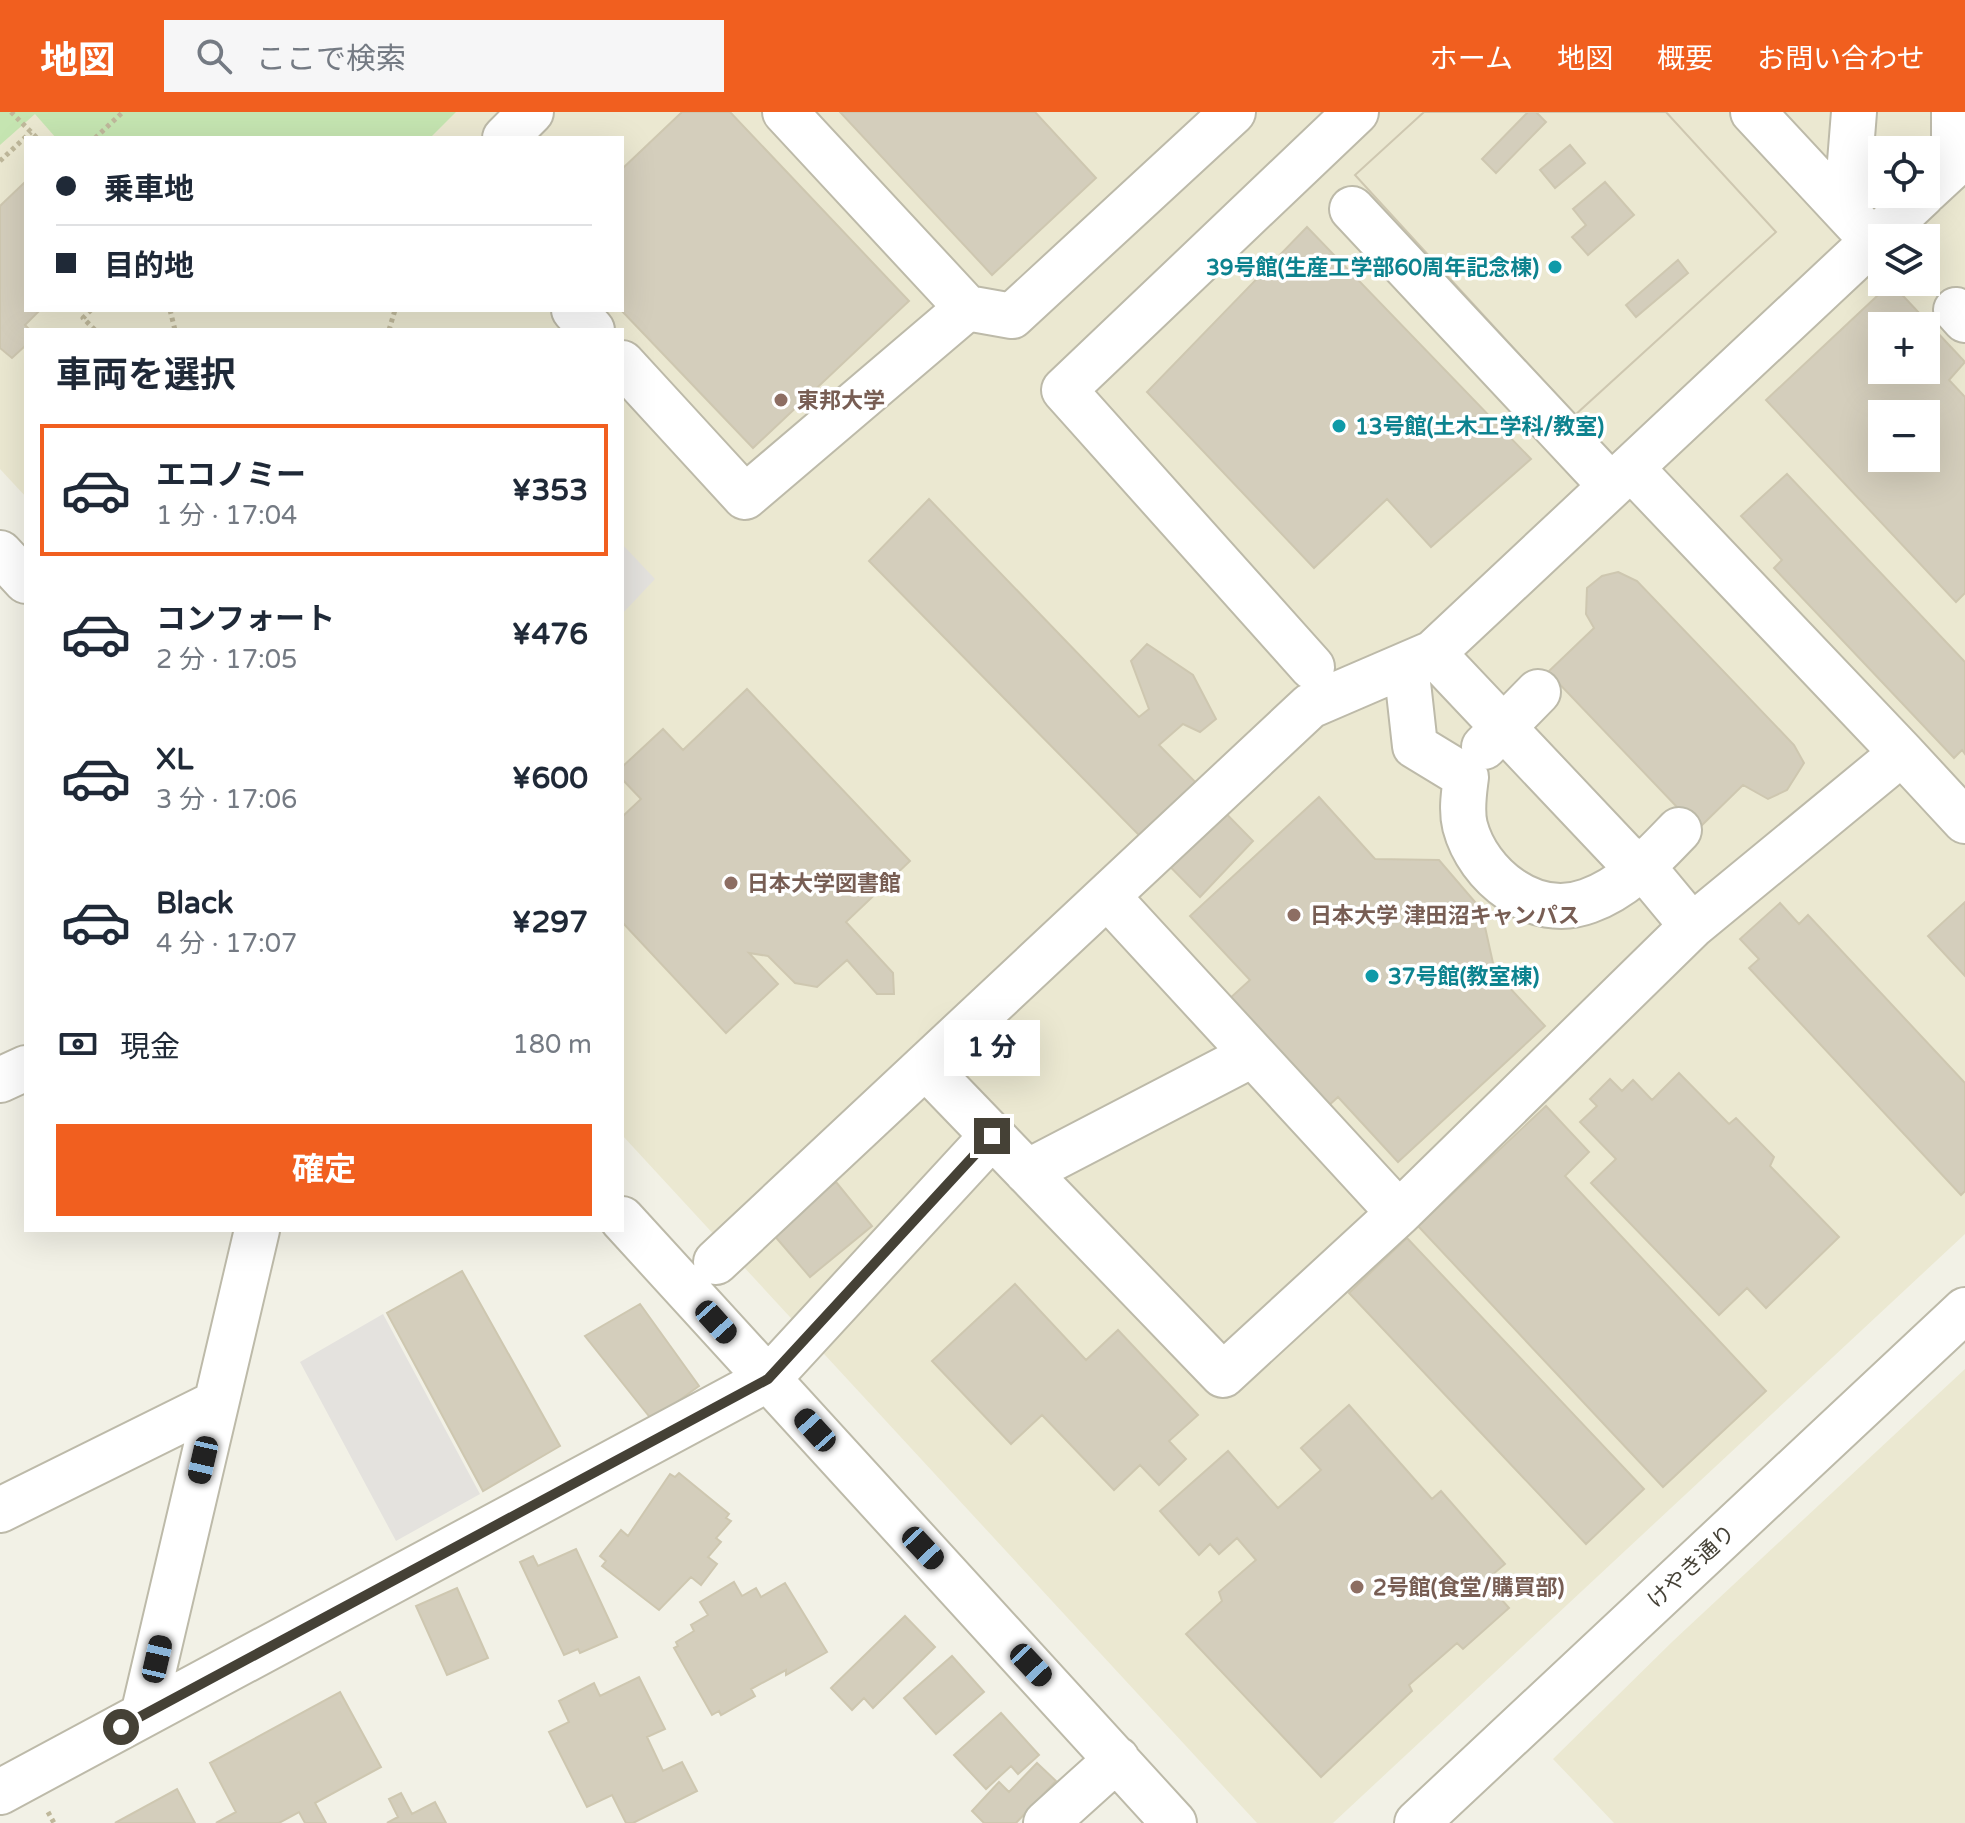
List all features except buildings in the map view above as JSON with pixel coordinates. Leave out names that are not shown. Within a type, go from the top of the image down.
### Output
[{"type":"street","points":[[507,136],[531,112]]},
{"type":"street","points":[[785,112],[967,308],[1012,316],[1233,112]]},
{"type":"street","points":[[1312,667],[1064,390],[1356,112]]},
{"type":"street","points":[[1753,112],[1859,227]]},
{"type":"street","points":[[1854,112],[1859,227]]},
{"type":"street","points":[[716,1262],[1310,706],[1420,659],[1622,478],[1859,227],[1942,179],[1954,112]]},
{"type":"street","points":[[1352,209],[1902,753],[1965,821]]},
{"type":"street","points":[[624,365],[745,497],[967,308]]},
{"type":"street","points":[[576,312],[590,328]]},
{"type":"street","points":[[0,553],[24,579]]},
{"type":"street","points":[[1420,659],[1415,746],[1466,777]]},
{"type":"street","points":[[1420,659],[1624,855],[1643,867],[1692,926]]},
{"type":"street","points":[[1538,692],[1480,752],[1466,777],[1465,825],[1474,847],[1510,892],[1533,901],[1586,902],[1643,867],[1679,830]]},
{"type":"street","points":[[926,1067],[1223,1375],[1399,1213],[1692,926],[1902,753]]},
{"type":"street","points":[[1107,896],[1399,1213]]},
{"type":"street","points":[[1027,1172],[1252,1055]]},
{"type":"street","points":[[0,1080],[24,1069]]},
{"type":"street","points":[[0,1792],[768,1379],[992,1136]]},
{"type":"street","points":[[624,1221],[1174,1823]]},
{"type":"street","points":[[143,1715],[257,1232]]},
{"type":"street","name":"けやき通り","points":[[1417,1823],[1965,1310]]},
{"type":"street","points":[[0,1510],[216,1403]]},
{"type":"street","points":[[1046,1823],[1117,1759]]},
{"type":"path","points":[[11,112],[35,136]]},
{"type":"path","points":[[97,136],[123,112]]},
{"type":"path","points":[[27,136],[31,132]]},
{"type":"path","points":[[0,161],[24,139]]},
{"type":"path","points":[[89,312],[83,318],[93,328]]},
{"type":"shaded area","name":"日本大学 津田沼キャンパス","points":[[0,112],[1965,112],[1965,1234],[1333,1823],[1257,1823],[624,1137],[624,328],[24,328],[24,495],[0,469]]},
{"type":"shaded area","points":[[624,546],[655,579],[624,612]]},
{"type":"shaded area","points":[[383,1314],[480,1494],[396,1541],[300,1362]]},
{"type":"shaded area","points":[[1965,1369],[1965,1823],[1614,1823],[1553,1759],[1673,1641]]},
{"type":"green space","points":[[0,112],[456,112],[432,136],[54,136],[35,114],[0,145]]},
{"type":"place","name":"39号館(生産工学部60周年記念棟)","points":[[1555,267]]},
{"type":"place","name":"東邦大学","points":[[781,400]]},
{"type":"place","name":"13号館(土木工学科/教室)","points":[[1339,426]]},
{"type":"place","name":"日本大学図書館","points":[[731,883]]},
{"type":"place","name":"日本大学 津田沼キャンパス","points":[[1294,915]]},
{"type":"place","name":"37号館(教室棟)","points":[[1372,976]]},
{"type":"place","name":"2号館(食堂/購買部)","points":[[1357,1587]]},
{"type":"route","points":[[121,1727],[768,1379],[992,1136]]}]
